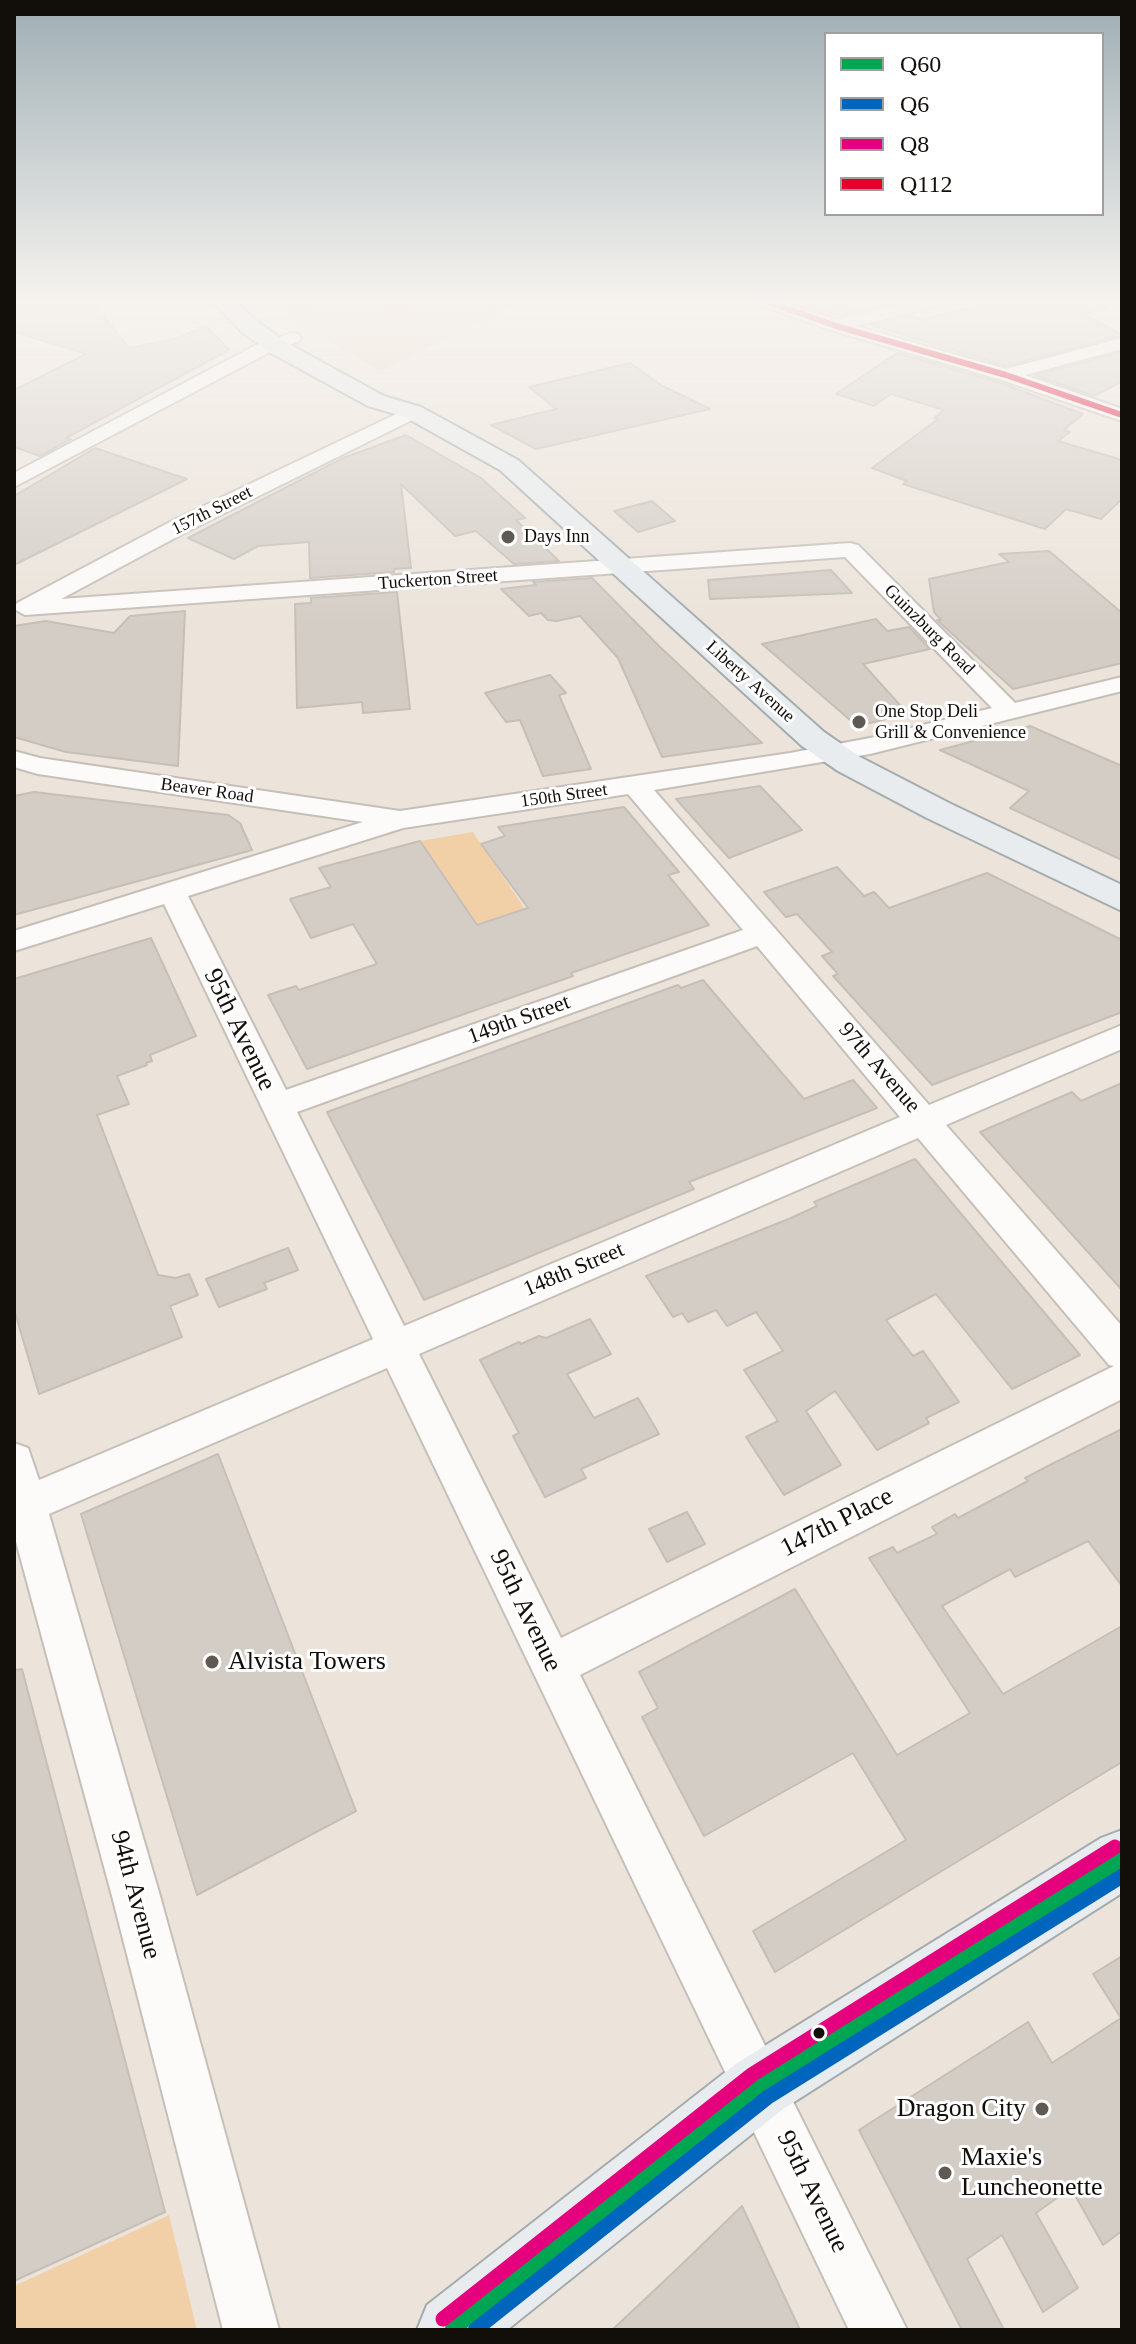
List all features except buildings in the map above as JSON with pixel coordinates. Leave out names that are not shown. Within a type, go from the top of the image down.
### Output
[{"type":"main road","name":"Liberty Avenue","points":[[404,409],[509,465],[813,739],[864,772],[939,811],[1122,899]]},
{"type":"main road","points":[[452,2330],[760,2086],[1122,1859]]},
{"type":"street","points":[[14,481],[151,409]]},
{"type":"street","name":"157th Street","points":[[20,611],[178,527],[413,412]]},
{"type":"street","name":"Tuckerton Street","points":[[20,611],[850,550]]},
{"type":"street","name":"Guinzburg Road","points":[[850,550],[1009,711]]},
{"type":"street","name":"150th Street","points":[[14,941],[400,820],[834,752],[1122,684]]},
{"type":"street","points":[[1089,692],[1122,705]]},
{"type":"street","name":"Beaver Road","points":[[14,759],[38,766],[400,820]]},
{"type":"street","name":"97th Avenue","points":[[635,785],[1122,1353]]},
{"type":"street","name":"95th Avenue","points":[[172,892],[879,2330]]},
{"type":"street","name":"149th Street","points":[[276,1106],[761,934]]},
{"type":"street","name":"148th Street","points":[[20,1483],[396,1347],[1122,1036]]},
{"type":"street","name":"147th Place","points":[[552,1666],[1122,1380]]},
{"type":"street","name":"94th Avenue","points":[[20,1483],[136,1896],[251,2330]]},
{"type":"shaded area","points":[[473,832],[525,909],[477,925],[420,841]]},
{"type":"shaded area","points":[[169,2215],[197,2330],[14,2330],[14,2286]]},
{"type":"transit line","name":"Q112","points":[[1106,409],[1122,415]]},
{"type":"transit line","name":"Q8","points":[[443,2319],[753,2074],[1115,1847]]},
{"type":"transit line","name":"Q60","points":[[452,2330],[760,2086],[1122,1859]]},
{"type":"transit line","name":"Q6","points":[[475,2330],[768,2097],[1122,1876]]},
{"type":"place","name":"Days Inn","points":[[508,537]]},
{"type":"place","name":"One Stop Deli Grill & Convenience","points":[[859,722]]},
{"type":"place","name":"Alvista Towers","points":[[212,1662]]},
{"type":"place","name":"Dragon City","points":[[1042,2109]]},
{"type":"place","name":"Maxie's Luncheonette","points":[[945,2173]]}]
